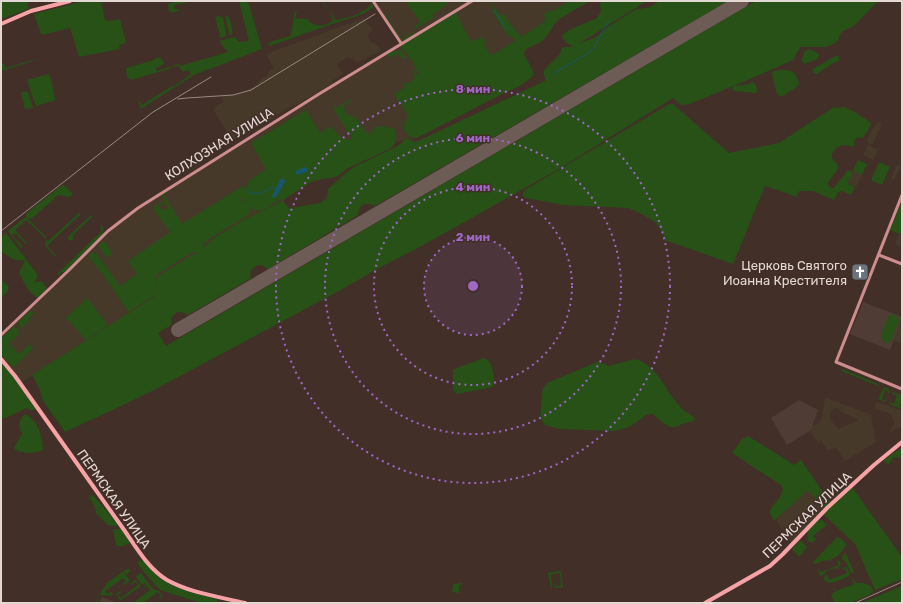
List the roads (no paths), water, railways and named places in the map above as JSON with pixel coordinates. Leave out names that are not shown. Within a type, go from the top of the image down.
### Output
[{"type":"main road","points":[[1,24],[31,12],[70,1]]},
{"type":"main road","name":"ПЕРМСКАЯ УЛИЦА","points":[[1,359],[15,376],[153,569],[168,580],[180,586],[198,592],[245,603]]},
{"type":"main road","name":"ПЕРМСКАЯ УЛИЦА","points":[[705,603],[770,566],[827,508],[902,442]]},
{"type":"main road","points":[[895,447],[902,445]]},
{"type":"street","points":[[373,1],[401,43]]},
{"type":"street","name":"КОЛХОЗНАЯ УЛИЦА","points":[[1,335],[68,272],[108,231],[138,208],[401,43],[472,1]]},
{"type":"street","points":[[902,195],[836,362],[902,389]]},
{"type":"street","points":[[879,255],[902,264]]},
{"type":"water","points":[[304,167],[308,168],[307,172],[297,175],[295,174],[296,171]]},
{"type":"water","points":[[281,179],[285,180],[285,182],[276,197],[273,198],[272,197]]},
{"type":"waterway","points":[[494,10],[504,26],[508,29]]},
{"type":"waterway","points":[[554,73],[587,54],[594,47],[608,22]]},
{"type":"waterway","points":[[247,191],[257,194],[272,188],[276,188]]},
{"type":"railway","points":[[178,99],[233,95],[251,90],[375,14]]},
{"type":"railway","points":[[1,231],[153,112],[211,77]]},
{"type":"railway","points":[[855,603],[902,582]]},
{"type":"place","name":"Церковь Святого Иоанна Крестителя","points":[[860,272]]}]
